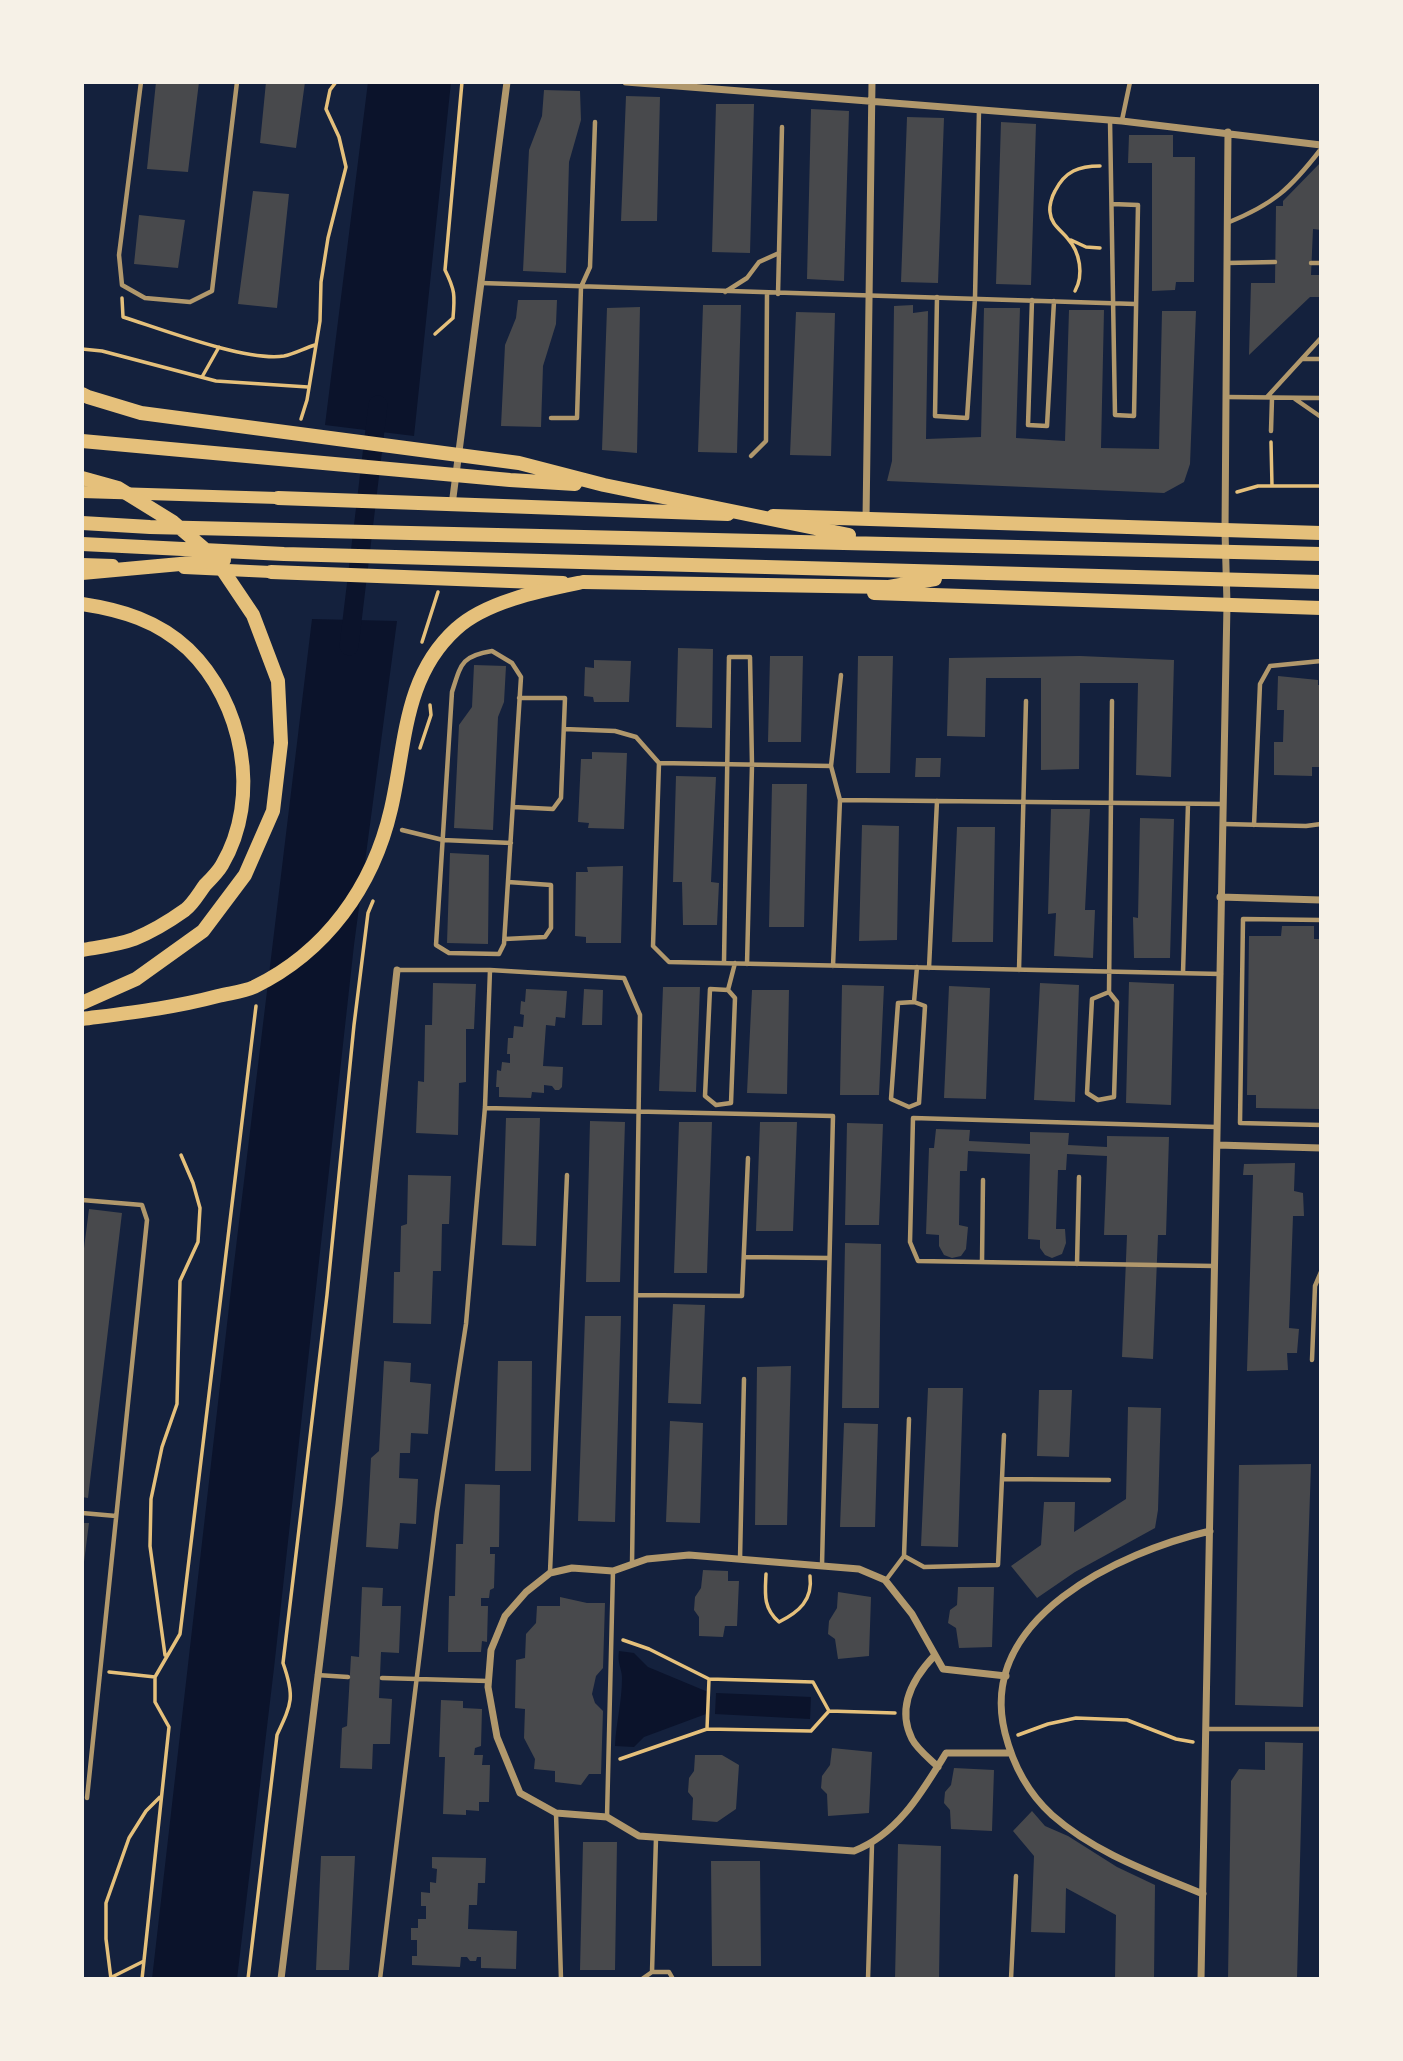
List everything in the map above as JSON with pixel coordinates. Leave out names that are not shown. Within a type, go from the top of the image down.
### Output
[{"type":"main road","points":[[82,394],[141,413],[519,463],[604,485],[885,542]]},
{"type":"main road","points":[[82,441],[510,480],[604,485]]},
{"type":"main road","points":[[82,478],[118,488],[173,522],[214,557],[253,615],[278,681],[281,743],[273,811],[245,875],[203,931],[136,979],[82,1003]]},
{"type":"main road","points":[[82,492],[1321,533]]},
{"type":"main road","points":[[82,523],[1321,554]]},
{"type":"main road","points":[[82,544],[284,554],[1321,582]]},
{"type":"main road","points":[[82,573],[284,554]]},
{"type":"main road","points":[[82,564],[442,579],[1321,608]]},
{"type":"main road","points":[[82,1019],[175,1007],[252,988],[307,955],[345,913],[373,868],[391,810],[414,692],[429,658],[457,628],[486,610],[550,589],[583,582],[889,587],[967,574]]},
{"type":"main road","points":[[82,604],[116,609],[147,621],[165,631],[188,650],[212,678],[232,714],[240,750],[243,783],[232,843],[222,866],[187,908],[134,939],[82,950]]},
{"type":"street","points":[[452,505],[507,82]]},
{"type":"street","points":[[626,82],[1122,121],[1228,132],[1321,147]]},
{"type":"street","points":[[866,519],[872,82]]},
{"type":"street","points":[[1201,1979],[1227,604],[1225,397],[1228,132]]},
{"type":"street","points":[[1220,897],[1321,900]]},
{"type":"street","points":[[281,1979],[341,1491],[397,970]]},
{"type":"street","points":[[1217,1145],[1321,1148]]},
{"type":"street","points":[[1203,1894],[1099,1850],[1052,1814],[1022,1780],[1006,1739],[1000,1700],[1014,1652],[1048,1608],[1083,1582],[1118,1563],[1185,1536],[1210,1531]]},
{"type":"street","points":[[1006,1676],[943,1669],[912,1614],[885,1580],[859,1569],[689,1555],[647,1559],[613,1570],[572,1568],[550,1573],[526,1592],[505,1616],[491,1650],[488,1681],[497,1737],[520,1793],[556,1813],[607,1817],[639,1836],[854,1851],[872,1844],[917,1801],[946,1753],[1010,1753]]},
{"type":"street","points":[[935,1655],[920,1671],[909,1690],[904,1713],[912,1740],[938,1767]]},
{"type":"lane","points":[[141,82],[119,255],[122,285],[145,298],[190,302],[212,291],[237,82]]},
{"type":"lane","points":[[1122,121],[1130,82]]},
{"type":"lane","points":[[937,297],[935,416],[967,418],[975,298],[979,110]]},
{"type":"lane","points":[[1110,120],[1115,415],[1134,416],[1138,205],[1112,204]]},
{"type":"lane","points":[[551,418],[577,418],[582,287],[590,267],[594,122]]},
{"type":"lane","points":[[778,294],[782,127]]},
{"type":"lane","points":[[1226,224],[1259,210],[1283,192],[1304,172],[1321,147]]},
{"type":"lane","points":[[724,292],[747,278],[759,262],[779,253]]},
{"type":"lane","points":[[1226,263],[1275,262]]},
{"type":"lane","points":[[1311,262],[1321,263]]},
{"type":"lane","points":[[480,283],[1135,304]]},
{"type":"lane","points":[[751,456],[766,440],[767,293]]},
{"type":"lane","points":[[1032,300],[1028,425],[1047,426],[1054,301]]},
{"type":"lane","points":[[1271,431],[1269,398],[1321,338]]},
{"type":"lane","points":[[1303,359],[1321,359]]},
{"type":"lane","points":[[1225,397],[1321,398]]},
{"type":"lane","points":[[1294,398],[1321,417]]},
{"type":"lane","points":[[492,651],[512,663],[521,677],[519,698],[505,939],[499,954],[449,953],[436,945],[452,692],[461,664],[473,654],[492,651]]},
{"type":"lane","points":[[724,962],[729,657],[750,657],[752,765],[747,964]]},
{"type":"lane","points":[[1254,825],[1260,684],[1270,666],[1321,661]]},
{"type":"lane","points":[[833,966],[840,800],[831,766],[841,675]]},
{"type":"lane","points":[[513,807],[553,809],[561,798],[565,698],[519,698]]},
{"type":"lane","points":[[1019,970],[1026,701]]},
{"type":"lane","points":[[1109,992],[1093,999],[1087,1093],[1098,1100],[1114,1097],[1117,1002],[1109,992],[1112,701]]},
{"type":"lane","points":[[564,729],[615,731],[636,737],[659,763],[653,946],[670,962],[1221,974]]},
{"type":"lane","points":[[659,763],[831,766]]},
{"type":"lane","points":[[840,800],[1222,804]]},
{"type":"lane","points":[[929,968],[937,801]]},
{"type":"lane","points":[[1183,973],[1188,804]]},
{"type":"lane","points":[[1223,824],[1321,824]]},
{"type":"lane","points":[[402,830],[443,840],[511,843]]},
{"type":"lane","points":[[505,939],[545,937],[551,928],[551,885],[508,882]]},
{"type":"lane","points":[[1321,920],[1242,919],[1240,1123],[1321,1125]]},
{"type":"lane","points":[[728,990],[735,963]]},
{"type":"lane","points":[[915,1003],[917,967]]},
{"type":"lane","points":[[397,970],[489,970],[624,978],[640,1015],[632,1564]]},
{"type":"lane","points":[[380,1979],[437,1512],[466,1324],[485,1108],[489,970]]},
{"type":"lane","points":[[710,989],[728,990],[735,998],[731,1103],[716,1105],[705,1097],[710,989]]},
{"type":"lane","points":[[898,1003],[915,1003],[925,1006],[919,1103],[909,1107],[891,1099],[898,1003]]},
{"type":"lane","points":[[485,1108],[833,1116],[822,1566]]},
{"type":"lane","points":[[1215,1266],[918,1261],[910,1242],[913,1118],[1217,1127]]},
{"type":"lane","points":[[636,1295],[742,1296],[748,1158]]},
{"type":"lane","points":[[550,1573],[567,1175]]},
{"type":"lane","points":[[1077,1264],[1079,1177]]},
{"type":"lane","points":[[982,1262],[983,1180]]},
{"type":"lane","points":[[82,1200],[142,1205],[147,1220],[87,1798]]},
{"type":"lane","points":[[744,1257],[829,1258]]},
{"type":"lane","points":[[1312,1360],[1315,1286],[1321,1272]]},
{"type":"lane","points":[[740,1559],[744,1379]]},
{"type":"lane","points":[[885,1580],[904,1556],[909,1419]]},
{"type":"lane","points":[[904,1556],[924,1567],[998,1566],[1004,1435]]},
{"type":"lane","points":[[1002,1479],[1109,1480]]},
{"type":"lane","points":[[82,1513],[116,1516]]},
{"type":"lane","points":[[607,1817],[613,1570]]},
{"type":"lane","points":[[317,1675],[348,1676]]},
{"type":"lane","points":[[382,1678],[488,1681]]},
{"type":"lane","points":[[1206,1729],[1321,1729]]},
{"type":"lane","points":[[556,1813],[561,1979]]},
{"type":"lane","points":[[652,1972],[656,1838]]},
{"type":"lane","points":[[869,1979],[872,1844]]},
{"type":"lane","points":[[1011,1979],[1016,1876]]},
{"type":"lane","points":[[642,1979],[652,1972],[669,1972],[673,1979]]},
{"type":"path","points":[[299,425],[320,321],[321,282],[328,238],[346,167],[339,137],[326,109],[330,90],[336,82]]},
{"type":"path","points":[[435,334],[453,318],[456,290],[445,270],[462,82]]},
{"type":"path","points":[[1112,166],[1087,166],[1062,177],[1053,195],[1050,212],[1055,227],[1069,239],[1086,247],[1113,248]]},
{"type":"path","points":[[1069,239],[1077,252],[1080,270],[1079,283],[1069,302]]},
{"type":"path","points":[[122,285],[123,317],[219,347],[283,356],[315,345]]},
{"type":"path","points":[[202,377],[219,347]]},
{"type":"path","points":[[82,349],[102,351],[216,381],[308,387]]},
{"type":"path","points":[[1271,431],[1272,486]]},
{"type":"path","points":[[1225,496],[1258,486],[1321,486]]},
{"type":"path","points":[[421,644],[442,579]]},
{"type":"path","points":[[419,753],[431,715],[429,703]]},
{"type":"path","points":[[248,1979],[276,1735],[289,1708],[292,1687],[282,1663],[327,1295],[354,1025],[368,913],[376,893]]},
{"type":"path","points":[[142,1979],[169,1727],[155,1702],[155,1677],[180,1634],[256,1006]]},
{"type":"path","points":[[166,1656],[150,1546],[151,1499],[162,1447],[177,1404],[180,1281],[198,1242],[200,1208],[181,1155]]},
{"type":"path","points":[[766,1561],[765,1595],[770,1615],[779,1622],[796,1614],[808,1600],[811,1580],[808,1565]]},
{"type":"path","points":[[611,1637],[649,1649],[709,1679],[813,1682],[829,1711]]},
{"type":"path","points":[[100,1671],[155,1677]]},
{"type":"path","points":[[707,1729],[709,1679]]},
{"type":"path","points":[[608,1763],[707,1729],[811,1731],[829,1711],[904,1713]]},
{"type":"path","points":[[1006,1739],[1048,1724],[1076,1718],[1128,1720],[1152,1727],[1177,1739],[1205,1744]]},
{"type":"path","points":[[145,1961],[112,1978],[106,1939],[106,1903],[129,1838],[146,1811],[162,1796]]},
{"type":"water","points":[[368,82],[451,82],[414,436],[325,425]]},
{"type":"water","points":[[312,619],[397,621],[354,945],[237,1979],[152,1979],[233,1272]]},
{"type":"water","points":[[619,1651],[634,1653],[648,1667],[708,1692],[706,1714],[644,1737],[634,1747],[615,1746],[622,1687]]},
{"type":"water","points":[[716,1693],[811,1697],[810,1719],[715,1714]]},
{"type":"building","points":[[156,82],[199,82],[188,172],[147,169]]},
{"type":"building","points":[[266,82],[305,82],[296,148],[260,143]]},
{"type":"building","points":[[544,90],[580,91],[581,120],[569,162],[566,273],[523,271],[529,150],[542,116]]},
{"type":"building","points":[[626,96],[660,97],[657,221],[621,221]]},
{"type":"building","points":[[716,104],[754,104],[750,253],[712,252]]},
{"type":"building","points":[[811,109],[849,111],[844,281],[807,279]]},
{"type":"building","points":[[907,117],[944,118],[938,283],[901,282]]},
{"type":"building","points":[[1001,122],[1036,124],[1031,285],[996,284]]},
{"type":"building","points":[[1129,135],[1173,135],[1173,157],[1195,157],[1194,282],[1176,282],[1175,290],[1152,291],[1152,163],[1128,163]]},
{"type":"building","points":[[1321,162],[1321,230],[1313,229],[1311,275],[1321,275],[1321,297],[1310,297],[1249,355],[1251,283],[1275,283],[1276,206],[1283,206],[1283,201]]},
{"type":"building","points":[[253,191],[289,194],[277,308],[238,304]]},
{"type":"building","points":[[139,215],[185,220],[178,268],[134,264]]},
{"type":"building","points":[[518,300],[557,300],[556,324],[543,366],[541,427],[501,426],[505,345],[516,318]]},
{"type":"building","points":[[703,305],[741,305],[737,453],[698,452]]},
{"type":"building","points":[[913,305],[913,313],[928,311],[926,439],[981,437],[984,308],[1020,308],[1016,438],[1065,441],[1069,310],[1104,310],[1101,448],[1159,449],[1162,311],[1196,311],[1190,464],[1184,482],[1164,493],[887,481],[892,461],[894,306]]},
{"type":"building","points":[[640,307],[637,453],[602,450],[607,308]]},
{"type":"building","points":[[796,312],[835,313],[831,456],[790,455]]},
{"type":"building","points":[[678,648],[713,649],[712,728],[676,727]]},
{"type":"building","points":[[770,656],[803,656],[801,742],[768,742]]},
{"type":"building","points":[[858,656],[893,656],[890,773],[856,773]]},
{"type":"building","points":[[1080,656],[1174,660],[1171,777],[1136,775],[1138,683],[1080,683],[1079,769],[1041,770],[1041,678],[986,678],[985,737],[947,736],[949,658]]},
{"type":"building","points":[[594,660],[631,661],[629,702],[594,702],[593,697],[584,696],[585,667],[594,668]]},
{"type":"building","points":[[474,665],[506,666],[504,702],[498,717],[493,830],[454,828],[459,725],[472,707]]},
{"type":"building","points":[[1278,676],[1318,680],[1318,685],[1321,685],[1321,767],[1312,767],[1312,776],[1274,775],[1274,742],[1283,742],[1284,710],[1277,710]]},
{"type":"building","points":[[592,752],[627,753],[624,829],[588,828],[589,823],[578,822],[581,759],[592,759]]},
{"type":"building","points":[[916,758],[941,758],[940,777],[915,777]]},
{"type":"building","points":[[676,776],[716,777],[711,882],[719,883],[717,925],[683,925],[682,882],[673,882]]},
{"type":"building","points":[[772,784],[807,784],[804,927],[769,927]]},
{"type":"building","points":[[1051,809],[1090,809],[1085,910],[1095,910],[1093,958],[1054,956],[1056,913],[1048,914]]},
{"type":"building","points":[[1140,818],[1174,819],[1170,958],[1134,958],[1133,917],[1138,918]]},
{"type":"building","points":[[862,825],[899,826],[897,940],[859,941]]},
{"type":"building","points":[[957,827],[995,827],[993,942],[952,942]]},
{"type":"building","points":[[450,853],[489,855],[488,944],[447,943]]},
{"type":"building","points":[[623,866],[621,943],[586,943],[586,937],[575,936],[576,872],[588,872],[587,867]]},
{"type":"building","points":[[1282,926],[1314,926],[1314,939],[1321,939],[1321,1109],[1256,1108],[1256,1095],[1247,1095],[1249,936],[1281,936]]},
{"type":"building","points":[[1129,982],[1174,984],[1171,1105],[1126,1103]]},
{"type":"building","points":[[433,983],[476,984],[474,1029],[466,1029],[466,1082],[459,1083],[458,1135],[416,1133],[418,1081],[424,1082],[425,1025],[432,1025]]},
{"type":"building","points":[[1040,983],[1079,985],[1075,1102],[1034,1100]]},
{"type":"building","points":[[842,985],[884,986],[879,1095],[840,1095]]},
{"type":"building","points":[[949,986],[990,988],[986,1099],[944,1098]]},
{"type":"building","points":[[663,987],[700,987],[696,1092],[659,1091]]},
{"type":"building","points":[[526,989],[567,991],[565,1018],[556,1017],[555,1026],[546,1025],[543,1066],[563,1067],[562,1087],[555,1090],[552,1086],[544,1085],[544,1093],[532,1092],[531,1098],[499,1097],[499,1087],[496,1087],[497,1070],[501,1071],[502,1062],[510,1063],[510,1054],[507,1054],[508,1038],[513,1038],[514,1026],[523,1027],[521,1001],[525,1002]]},
{"type":"building","points":[[584,989],[603,990],[602,1025],[582,1025]]},
{"type":"building","points":[[752,990],[789,990],[787,1094],[747,1093]]},
{"type":"building","points":[[506,1118],[540,1118],[536,1246],[502,1245]]},
{"type":"building","points":[[590,1121],[625,1122],[620,1282],[586,1282]]},
{"type":"building","points":[[679,1122],[712,1122],[707,1273],[674,1273]]},
{"type":"building","points":[[760,1122],[797,1122],[793,1231],[756,1231]]},
{"type":"building","points":[[847,1123],[883,1124],[879,1225],[845,1225]]},
{"type":"building","points":[[936,1129],[970,1130],[969,1141],[1030,1144],[1030,1132],[1069,1133],[1068,1145],[1107,1147],[1107,1136],[1169,1137],[1166,1235],[1158,1235],[1153,1359],[1122,1357],[1127,1235],[1104,1235],[1107,1156],[1067,1154],[1066,1170],[1058,1170],[1056,1229],[1065,1229],[1066,1243],[1062,1254],[1052,1258],[1045,1255],[1040,1248],[1040,1240],[1028,1239],[1030,1154],[968,1151],[967,1171],[960,1171],[959,1225],[968,1227],[966,1249],[961,1256],[952,1258],[944,1255],[939,1246],[939,1235],[926,1234],[929,1148],[934,1148]]},
{"type":"building","points":[[1295,1163],[1294,1191],[1303,1193],[1304,1216],[1293,1216],[1289,1328],[1299,1329],[1297,1353],[1287,1353],[1288,1370],[1247,1371],[1253,1175],[1243,1175],[1244,1164]]},
{"type":"building","points":[[408,1175],[451,1176],[449,1224],[442,1224],[441,1271],[433,1271],[431,1324],[393,1323],[394,1272],[400,1272],[401,1226],[407,1224]]},
{"type":"building","points":[[89,1209],[122,1213],[88,1498],[82,1497],[82,1264]]},
{"type":"building","points":[[845,1243],[881,1244],[879,1408],[842,1408]]},
{"type":"building","points":[[673,1304],[705,1305],[701,1404],[668,1403]]},
{"type":"building","points":[[585,1316],[621,1316],[615,1522],[578,1521]]},
{"type":"building","points":[[384,1361],[411,1363],[410,1382],[431,1384],[428,1434],[411,1433],[410,1453],[400,1453],[399,1478],[418,1479],[416,1524],[400,1523],[398,1549],[366,1547],[371,1458],[379,1451]]},
{"type":"building","points":[[498,1361],[532,1361],[531,1471],[495,1471]]},
{"type":"building","points":[[791,1366],[787,1525],[755,1525],[757,1367]]},
{"type":"building","points":[[928,1388],[963,1388],[958,1547],[921,1546]]},
{"type":"building","points":[[1039,1390],[1072,1390],[1069,1457],[1037,1456]]},
{"type":"building","points":[[1128,1407],[1161,1408],[1155,1528],[1075,1572],[1037,1598],[1011,1566],[1041,1545],[1044,1502],[1075,1502],[1074,1532],[1126,1499]]},
{"type":"building","points":[[670,1421],[703,1423],[700,1523],[666,1522]]},
{"type":"building","points":[[844,1423],[878,1424],[875,1527],[840,1527]]},
{"type":"building","points":[[1311,1464],[1303,1707],[1235,1705],[1239,1465]]},
{"type":"building","points":[[465,1484],[500,1485],[499,1547],[490,1547],[490,1554],[495,1554],[494,1588],[490,1590],[489,1598],[481,1598],[481,1606],[488,1606],[487,1642],[482,1641],[481,1652],[448,1652],[449,1596],[455,1596],[456,1544],[463,1544]]},
{"type":"building","points":[[82,1523],[89,1523],[84,1562],[82,1562]]},
{"type":"building","points":[[703,1570],[728,1571],[728,1581],[739,1581],[737,1626],[725,1626],[723,1637],[699,1636],[699,1617],[694,1610]]},
{"type":"building","points":[[362,1587],[383,1588],[382,1606],[401,1606],[399,1653],[381,1652],[379,1698],[392,1699],[390,1744],[373,1744],[372,1769],[340,1768],[342,1728],[347,1726],[351,1656],[359,1657]]},
{"type":"building","points":[[958,1587],[994,1587],[992,1647],[959,1648],[956,1628],[948,1623],[950,1610],[957,1605]]},
{"type":"building","points":[[838,1592],[871,1597],[869,1656],[838,1659],[835,1639],[828,1634],[829,1621],[837,1608]]},
{"type":"building","points":[[560,1597],[587,1603],[605,1603],[603,1668],[596,1676],[592,1694],[595,1703],[603,1711],[601,1774],[589,1774],[581,1785],[555,1782],[555,1771],[534,1769],[535,1759],[524,1738],[525,1709],[515,1708],[516,1660],[525,1658],[526,1634],[536,1623],[537,1606],[560,1606]]},
{"type":"building","points":[[441,1700],[463,1701],[463,1708],[482,1709],[481,1746],[475,1748],[474,1755],[483,1755],[482,1765],[490,1765],[489,1802],[479,1802],[479,1811],[466,1810],[466,1815],[443,1814],[445,1757],[439,1757]]},
{"type":"building","points":[[1265,1742],[1303,1743],[1297,1979],[1228,1979],[1231,1781],[1239,1769],[1265,1770]]},
{"type":"building","points":[[832,1748],[872,1752],[869,1813],[828,1816],[827,1794],[821,1788],[822,1776],[830,1765]]},
{"type":"building","points":[[695,1755],[722,1755],[739,1765],[736,1809],[717,1822],[692,1820],[693,1798],[688,1792]]},
{"type":"building","points":[[954,1768],[994,1770],[992,1831],[951,1829],[950,1810],[944,1803]]},
{"type":"building","points":[[1032,1811],[1045,1826],[1155,1885],[1154,1979],[1115,1979],[1116,1915],[1066,1888],[1065,1933],[1031,1932],[1034,1856],[1013,1831]]},
{"type":"building","points":[[583,1842],[617,1842],[615,1970],[580,1970]]},
{"type":"building","points":[[898,1844],[941,1846],[939,1979],[895,1979]]},
{"type":"building","points":[[321,1856],[355,1856],[349,1970],[316,1970]]},
{"type":"building","points":[[432,1857],[486,1858],[485,1883],[478,1883],[477,1905],[469,1905],[468,1929],[517,1931],[516,1969],[481,1968],[481,1957],[470,1961],[467,1957],[461,1957],[460,1967],[412,1965],[412,1956],[417,1956],[417,1940],[411,1940],[411,1928],[418,1928],[418,1919],[426,1919],[426,1906],[421,1906],[421,1892],[430,1893],[430,1882],[436,1883],[437,1869],[432,1868]]},
{"type":"building","points":[[711,1861],[760,1861],[761,1966],[712,1966]]},
{"type":"waterway","points":[[349,646],[378,405]]}]
